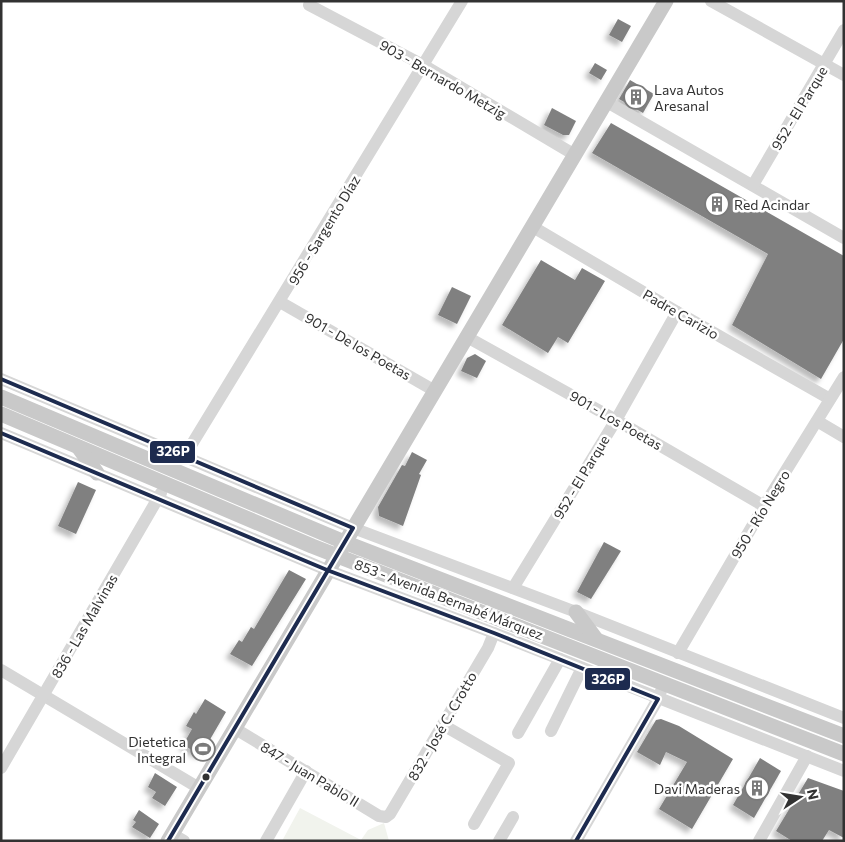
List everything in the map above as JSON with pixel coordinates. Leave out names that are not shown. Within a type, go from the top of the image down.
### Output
[{"type":"main road","points":[[175,839],[199,788],[234,728],[666,1]]},
{"type":"main road","name":"853 - Avenida Bernabé Márquez","points":[[1,397],[344,542],[844,736]]},
{"type":"main road","name":"853 - Avenida Bernabé Márquez","points":[[5,416],[336,556],[844,754]]},
{"type":"main road","points":[[78,447],[97,473]]},
{"type":"main road","points":[[576,612],[597,640]]},
{"type":"street","name":"956 - Sargento Díaz","points":[[184,457],[462,1]]},
{"type":"street","points":[[711,1],[844,75]]},
{"type":"street","name":"903 - Bernardo Metzig","points":[[309,5],[423,65],[575,156]]},
{"type":"street","name":"952 - El Parque","points":[[753,185],[844,30]]},
{"type":"street","points":[[607,102],[844,238]]},
{"type":"street","name":"Padre Carizio","points":[[533,227],[830,399]]},
{"type":"street","name":"901 - De los Poetas","points":[[280,302],[435,391]]},
{"type":"street","name":"952 - El Parque","points":[[513,588],[616,420],[677,312]]},
{"type":"street","name":"901 - Los Poetas","points":[[467,337],[616,420],[764,506]]},
{"type":"street","name":"950 - Río Negro","points":[[678,653],[764,506],[844,377]]},
{"type":"street","points":[[1,379],[353,528],[576,612],[844,718]]},
{"type":"street","points":[[2,434],[5,416]]},
{"type":"street","points":[[818,421],[844,437]]},
{"type":"street","name":"853 - Avenida Bernabé Márquez","points":[[2,434],[327,570],[844,770]]},
{"type":"street","name":"836 - Las Malvinas","points":[[1,768],[167,484]]},
{"type":"street","name":"832 - José C. Crotto","points":[[386,817],[390,814],[443,726],[488,648],[494,633]]},
{"type":"street","points":[[518,733],[560,659]]},
{"type":"street","points":[[551,731],[582,668]]},
{"type":"street","points":[[1,670],[199,788]]},
{"type":"street","points":[[576,841],[658,699],[664,683]]},
{"type":"street","points":[[443,726],[509,763],[474,824]]},
{"type":"street","name":"847 - Juan Pablo II","points":[[234,728],[379,816],[386,817]]},
{"type":"street","points":[[759,841],[807,756]]},
{"type":"street","points":[[266,841],[306,771]]},
{"type":"street","points":[[499,841],[513,817]]},
{"type":"shaded area","points":[[300,808],[361,840],[368,830],[384,823],[389,841],[282,841]]},
{"type":"building","points":[[618,19],[631,26],[622,42],[609,35]]},
{"type":"building","points":[[595,63],[607,70],[601,80],[589,73]]},
{"type":"building","name":"Lava Autos Aresanal","points":[[630,80],[654,94],[643,113],[619,99]]},
{"type":"building","points":[[552,108],[576,121],[569,135],[563,135],[544,125]]},
{"type":"building","name":"Red Acindar","points":[[611,123],[844,256],[844,339],[821,379],[732,325],[768,254],[592,153]]},
{"type":"building","points":[[541,260],[575,280],[582,268],[605,281],[568,343],[558,337],[548,353],[502,325]]},
{"type":"building","points":[[452,287],[471,296],[457,324],[438,315]]},
{"type":"building","points":[[475,354],[486,361],[477,378],[461,371],[467,358]]},
{"type":"building","points":[[412,452],[427,460],[419,474],[421,475],[403,526],[379,516],[378,507],[402,465],[405,466]]},
{"type":"building","points":[[78,482],[96,490],[76,534],[58,526]]},
{"type":"building","points":[[604,542],[621,551],[591,599],[577,592]]},
{"type":"building","points":[[289,570],[306,579],[252,666],[230,654],[239,640],[242,642],[251,627],[254,629]]},
{"type":"building","points":[[205,699],[226,712],[201,755],[183,745],[192,729],[186,726],[194,712],[196,714]]},
{"type":"building","points":[[661,719],[679,726],[733,759],[692,829],[659,809],[687,762],[666,752],[660,765],[637,752],[656,720]]},
{"type":"building","name":"Davi Maderas","points":[[760,758],[781,771],[754,818],[733,805]]},
{"type":"building","points":[[155,773],[177,787],[165,806],[152,798],[156,792],[148,787]]},
{"type":"building","points":[[808,778],[844,791],[844,838],[829,830],[822,841],[792,841],[776,831]]},
{"type":"building","points":[[139,810],[159,824],[150,838],[132,827],[136,822],[133,820]]},
{"type":"transit line","name":"326P","points":[[1,379],[353,528],[168,841]]},
{"type":"transit line","name":"326P","points":[[1,433],[327,570],[494,633],[658,699],[576,841]]},
{"type":"place","name":"Lava Autos Aresanal","points":[[636,97]]},
{"type":"place","name":"Red Acindar","points":[[717,204]]},
{"type":"place","name":"Dietetica Integral","points":[[203,749]]},
{"type":"place","name":"Davi Maderas","points":[[757,788]]}]
